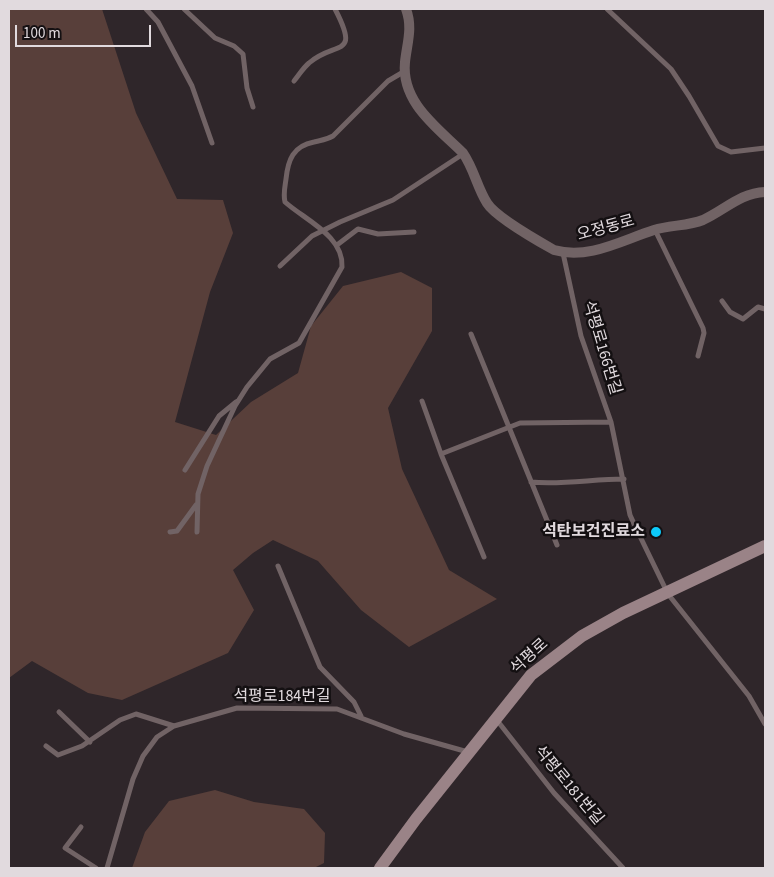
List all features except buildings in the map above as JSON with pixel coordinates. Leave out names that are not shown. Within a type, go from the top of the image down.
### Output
[{"type":"street","name":"오정동로","points":[[406,9],[410,32],[405,71],[409,91],[417,108],[463,153],[468,161],[475,182],[493,212],[554,250],[563,253],[594,251],[655,230],[702,220],[746,195],[765,192]]},
{"type":"street","name":"석평로","points":[[380,868],[416,819],[531,675],[556,654],[582,636],[624,613],[668,594],[765,546]]},
{"type":"lane","points":[[146,9],[158,22],[185,71],[212,143]]},
{"type":"lane","points":[[184,9],[215,38],[240,50],[244,54],[247,88],[253,107]]},
{"type":"lane","points":[[294,81],[310,62],[342,46],[346,41],[344,26],[335,9]]},
{"type":"lane","points":[[607,9],[671,69],[718,146],[731,152],[765,148]]},
{"type":"lane","points":[[197,532],[196,505],[207,466],[238,401],[258,372],[270,360],[293,348],[305,334],[342,267],[343,258],[337,245],[285,202],[286,165],[299,149],[313,142],[326,140],[333,136],[388,81],[405,71]]},
{"type":"lane","points":[[280,266],[312,236],[393,200],[463,153]]},
{"type":"lane","points":[[337,245],[358,229],[384,234],[414,232]]},
{"type":"lane","points":[[655,230],[703,328],[704,334],[698,356]]},
{"type":"lane","name":"석평로166번길","points":[[563,253],[581,336],[611,422],[630,514],[668,594],[749,696],[765,724]]},
{"type":"lane","points":[[722,301],[730,312],[743,320],[758,307],[765,309]]},
{"type":"lane","points":[[471,334],[557,545]]},
{"type":"lane","points":[[185,470],[219,416],[238,401]]},
{"type":"lane","points":[[422,401],[441,454],[484,557]]},
{"type":"lane","name":"석평로166번길","points":[[441,454],[520,424],[611,422]]},
{"type":"lane","points":[[532,482],[550,484],[584,480],[624,479]]},
{"type":"lane","points":[[170,532],[177,531],[181,527],[196,505]]},
{"type":"lane","name":"석평로184번길","points":[[278,566],[320,667],[354,702],[361,716]]},
{"type":"lane","name":"석평로184번길","points":[[107,868],[133,779],[143,756],[157,737],[174,726],[222,711],[252,707],[337,709],[361,716],[404,734],[470,752]]},
{"type":"lane","points":[[59,712],[90,742]]},
{"type":"lane","points":[[46,746],[58,755],[90,742],[120,720],[136,714],[174,726]]},
{"type":"lane","name":"석평로181번길","points":[[496,719],[554,793],[623,868]]},
{"type":"lane","points":[[81,826],[65,848],[96,868]]},
{"type":"shaded area","points":[[9,9],[102,9],[136,113],[177,199],[223,200],[233,233],[210,292],[175,422],[216,435],[251,402],[298,373],[311,326],[343,286],[401,272],[432,288],[432,331],[388,408],[402,469],[449,570],[497,599],[409,647],[361,610],[318,561],[273,540],[253,553],[233,570],[254,610],[228,653],[122,700],[88,693],[32,661],[9,678]]},
{"type":"shaded area","points":[[215,790],[254,802],[304,809],[325,833],[324,863],[314,868],[132,868],[145,832],[169,801]]},
{"type":"place","name":"석탄보건진료소","points":[[656,532]]}]
